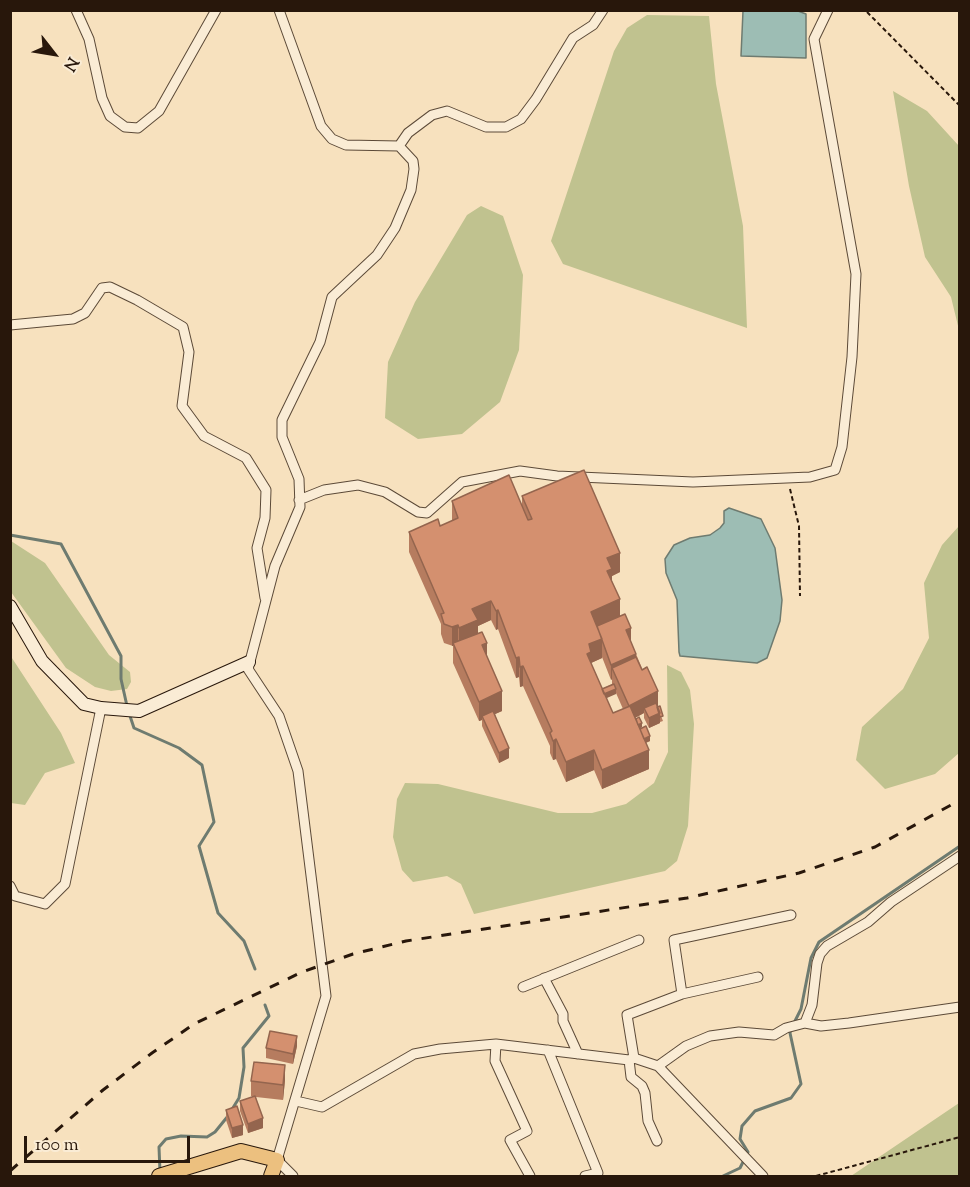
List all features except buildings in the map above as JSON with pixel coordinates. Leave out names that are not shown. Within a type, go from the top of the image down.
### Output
[{"type":"main road","points":[[163,1175],[241,1151],[277,1160],[271,1176]]},
{"type":"street","points":[[76,10],[88,39],[102,98],[110,116],[125,127],[138,128],[159,111],[216,10]]},
{"type":"street","points":[[279,10],[321,126],[332,138],[345,145],[399,146],[413,161],[411,190],[394,228],[377,255],[332,297],[320,342],[282,420],[282,437],[299,479],[300,507],[275,566],[248,669],[279,716],[298,771],[326,996],[277,1160],[293,1176]]},
{"type":"street","points":[[399,146],[408,133],[432,115],[447,111],[486,127],[506,127],[520,119],[536,99],[573,38],[593,25],[603,10]]},
{"type":"street","points":[[299,500],[324,490],[358,485],[385,492],[418,512],[428,513],[462,482],[520,471],[557,476],[693,482],[810,477],[836,470],[842,447],[852,357],[856,274],[814,39],[828,10]]},
{"type":"street","points":[[10,325],[73,319],[85,313],[102,288],[110,287],[183,327],[189,352],[182,406],[204,436],[246,458],[266,490],[265,518],[257,548],[266,599]]},
{"type":"street","points":[[10,606],[42,661],[84,704],[101,708],[139,711],[249,662]]},
{"type":"street","points":[[10,886],[15,896],[45,904],[65,884],[101,708]]},
{"type":"street","points":[[803,1023],[812,1005],[817,963],[820,954],[827,946],[868,922],[891,902],[960,856]]},
{"type":"street","points":[[682,994],[674,940],[791,915]]},
{"type":"street","points":[[523,987],[639,940]]},
{"type":"street","points":[[657,1141],[648,1121],[645,1093],[642,1086],[631,1077],[632,1059],[627,1015],[682,994],[758,977]]},
{"type":"street","points":[[544,978],[563,1014],[563,1021],[578,1054]]},
{"type":"street","points":[[658,1066],[686,1046],[710,1036],[739,1032],[774,1035],[786,1028],[803,1023],[821,1026],[960,1007]]},
{"type":"street","points":[[296,1101],[322,1107],[414,1054],[496,1044],[632,1059],[658,1066],[753,1172],[763,1176]]},
{"type":"street","points":[[496,1044],[495,1061],[527,1131],[510,1140],[530,1176]]},
{"type":"street","points":[[548,1050],[597,1173],[585,1176]]},
{"type":"path","points":[[867,12],[960,106]]},
{"type":"path","points":[[788,478],[799,526],[800,596]]},
{"type":"path","points":[[816,1176],[960,1137]]},
{"type":"green space","points":[[647,15],[709,16],[716,84],[743,226],[747,328],[563,264],[551,241],[614,51],[627,28]]},
{"type":"green space","points":[[893,91],[927,111],[959,146],[959,330],[951,297],[925,257],[909,186]]},
{"type":"green space","points":[[481,206],[503,216],[523,275],[519,350],[500,402],[462,434],[418,439],[385,418],[388,362],[415,302],[467,215]]},
{"type":"green space","points":[[959,526],[959,753],[935,774],[885,789],[856,760],[862,727],[903,689],[929,638],[924,583],[942,545]]},
{"type":"green space","points":[[11,541],[45,563],[109,655],[130,672],[131,682],[127,689],[111,691],[95,687],[66,668],[11,592]]},
{"type":"green space","points":[[10,655],[61,733],[75,763],[45,773],[25,805],[11,803]]},
{"type":"green space","points":[[667,665],[681,672],[690,690],[694,724],[688,826],[677,861],[665,871],[474,914],[461,884],[447,876],[413,882],[402,870],[393,837],[397,799],[405,783],[438,784],[558,813],[592,813],[626,804],[654,783],[668,752]]},
{"type":"green space","points":[[959,1103],[959,1176],[851,1176]]},
{"type":"water","points":[[743,11],[798,11],[806,14],[806,58],[741,56]]},
{"type":"water","points":[[729,508],[761,519],[775,548],[782,600],[780,621],[767,658],[757,663],[680,656],[679,652],[677,600],[666,573],[665,559],[674,545],[690,538],[710,535],[720,528],[724,523],[724,511]]},
{"type":"waterway","points":[[10,535],[61,544],[121,656],[121,679],[127,706]]},
{"type":"waterway","points":[[129,713],[134,728],[179,748],[202,765],[214,822],[199,846],[218,913],[244,941],[255,969]]},
{"type":"waterway","points":[[794,1023],[801,1009],[811,958],[819,942],[960,846]]},
{"type":"waterway","points":[[231,1111],[239,1098],[244,1067],[243,1048],[269,1016],[265,1005]]},
{"type":"waterway","points":[[723,1176],[740,1168],[748,1152],[740,1139],[742,1126],[755,1111],[791,1098],[801,1084],[791,1029]]},
{"type":"waterway","points":[[160,1172],[159,1147],[166,1139],[181,1136],[207,1137],[215,1132],[228,1116]]},
{"type":"railway","points":[[10,1171],[103,1090],[194,1024],[302,972],[353,954],[406,941],[687,898],[799,873],[875,847],[960,800]]}]
